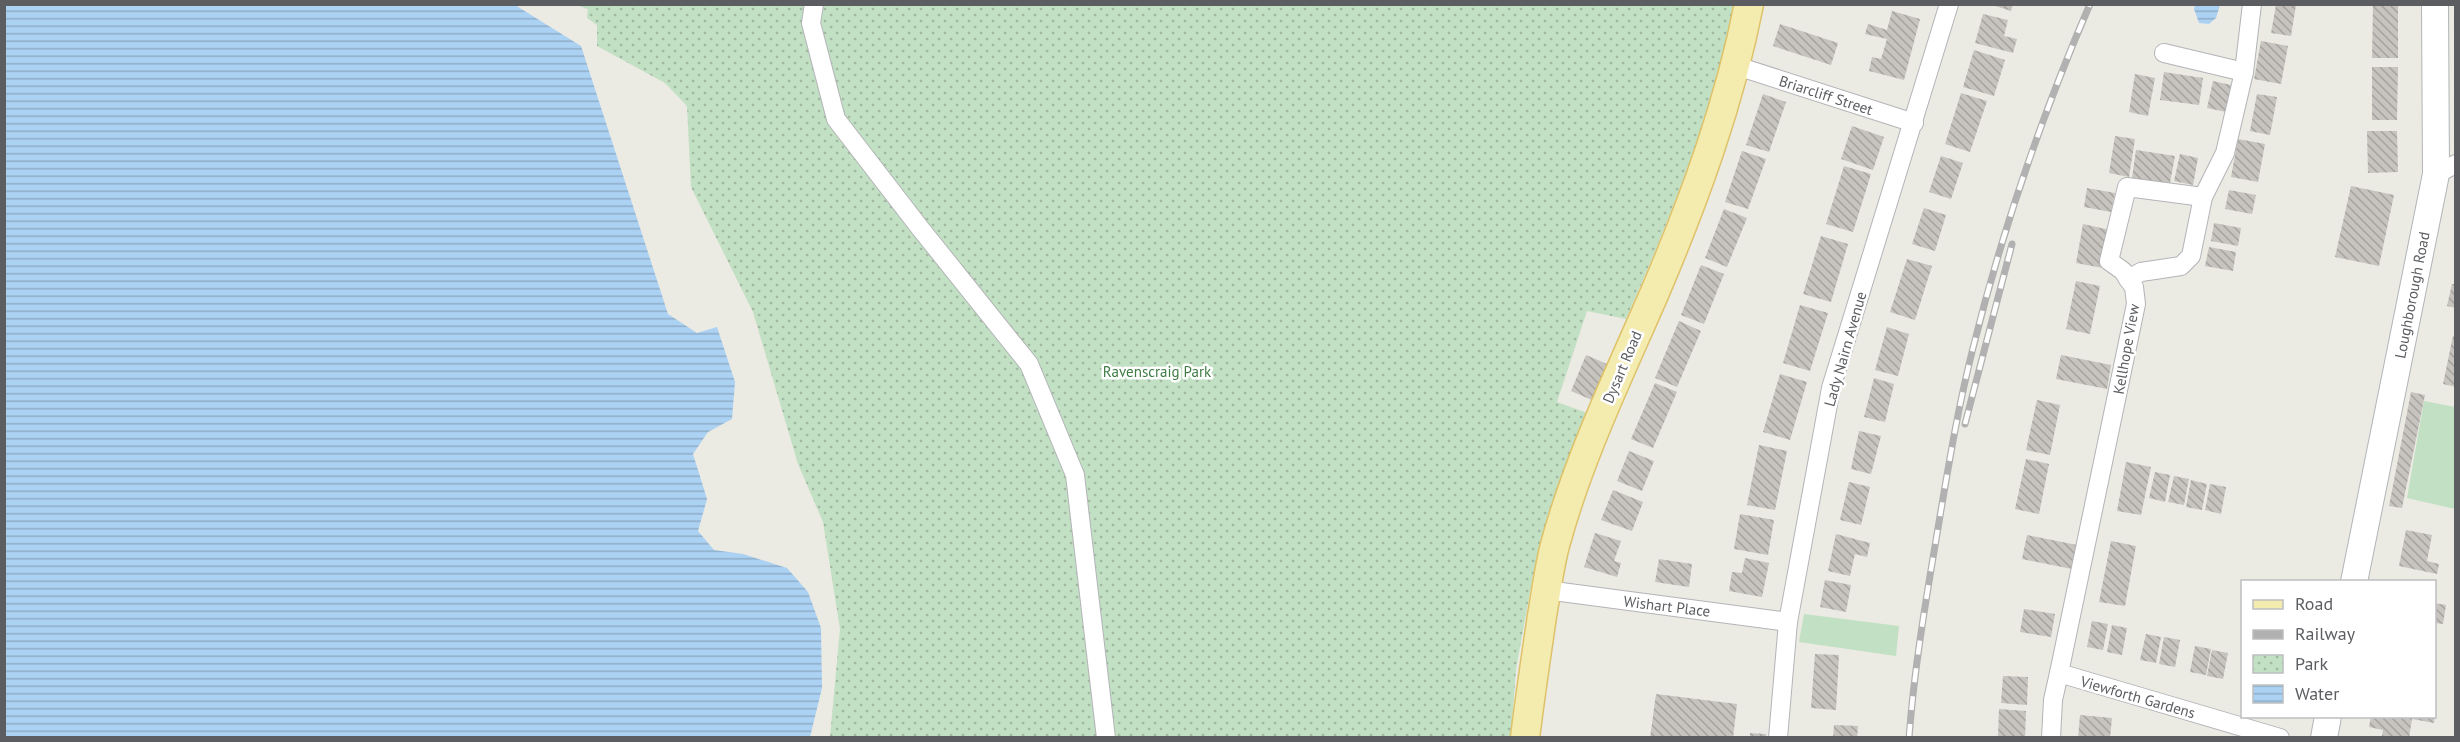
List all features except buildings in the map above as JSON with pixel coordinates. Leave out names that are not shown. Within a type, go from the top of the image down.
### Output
[{"type":"main road","name":"Dysart Road","points":[[1525,738],[1554,547],[1580,470],[1695,192],[1737,66],[1749,4]]},
{"type":"street","points":[[814,4],[811,23],[836,119],[1029,364],[1075,476],[1106,738]]},
{"type":"street","name":"Lady Nairn Avenue","points":[[1778,738],[1788,622],[1831,388],[1949,4]]},
{"type":"street","points":[[2203,197],[2127,187],[2109,261],[2123,271],[2128,279],[2141,272],[2181,266],[2191,256],[2203,197],[2225,153],[2244,72],[2252,4]]},
{"type":"street","name":"Loughborough Road","points":[[2354,580],[2446,169],[2435,4]]},
{"type":"street","points":[[2164,53],[2244,72]]},
{"type":"street","name":"Briarcliff Street","points":[[1737,66],[1914,123]]},
{"type":"street","name":"Kellhope View","points":[[2059,673],[2136,304],[2134,287],[2128,279]]},
{"type":"street","name":"Wishart Place","points":[[1546,590],[1788,622]]},
{"type":"street","points":[[2051,738],[2053,700],[2059,673]]},
{"type":"street","name":"Viewforth Gardens","points":[[2059,673],[2280,738]]},
{"type":"street","points":[[2324,738],[2328,718]]},
{"type":"green space","name":"Ravenscraig Park","points":[[581,4],[1735,5],[1715,86],[1689,165],[1626,319],[1587,311],[1557,402],[1587,413],[1578,433],[1533,576],[1516,669],[1511,737],[830,737],[840,629],[823,522],[798,464],[753,312],[691,187],[687,106],[665,83],[597,46],[597,25],[587,18],[588,9],[579,6]]},
{"type":"green space","points":[[2424,401],[2455,407],[2455,509],[2407,498]]},
{"type":"green space","points":[[1804,614],[1899,626],[1896,656],[1799,642]]},
{"type":"water","points":[[4,5],[515,5],[581,46],[668,314],[697,333],[717,327],[735,382],[732,419],[708,432],[693,454],[707,499],[698,531],[714,550],[743,554],[787,568],[808,592],[821,628],[822,688],[810,737],[5,737]]},
{"type":"water","points":[[2195,5],[2220,5],[2216,18],[2209,24],[2199,23],[2194,9]]},
{"type":"railway","points":[[1909,738],[1928,589],[1953,443],[1973,348],[1984,304],[2024,174],[2090,4]]},
{"type":"railway","points":[[1965,424],[2012,244]]}]
